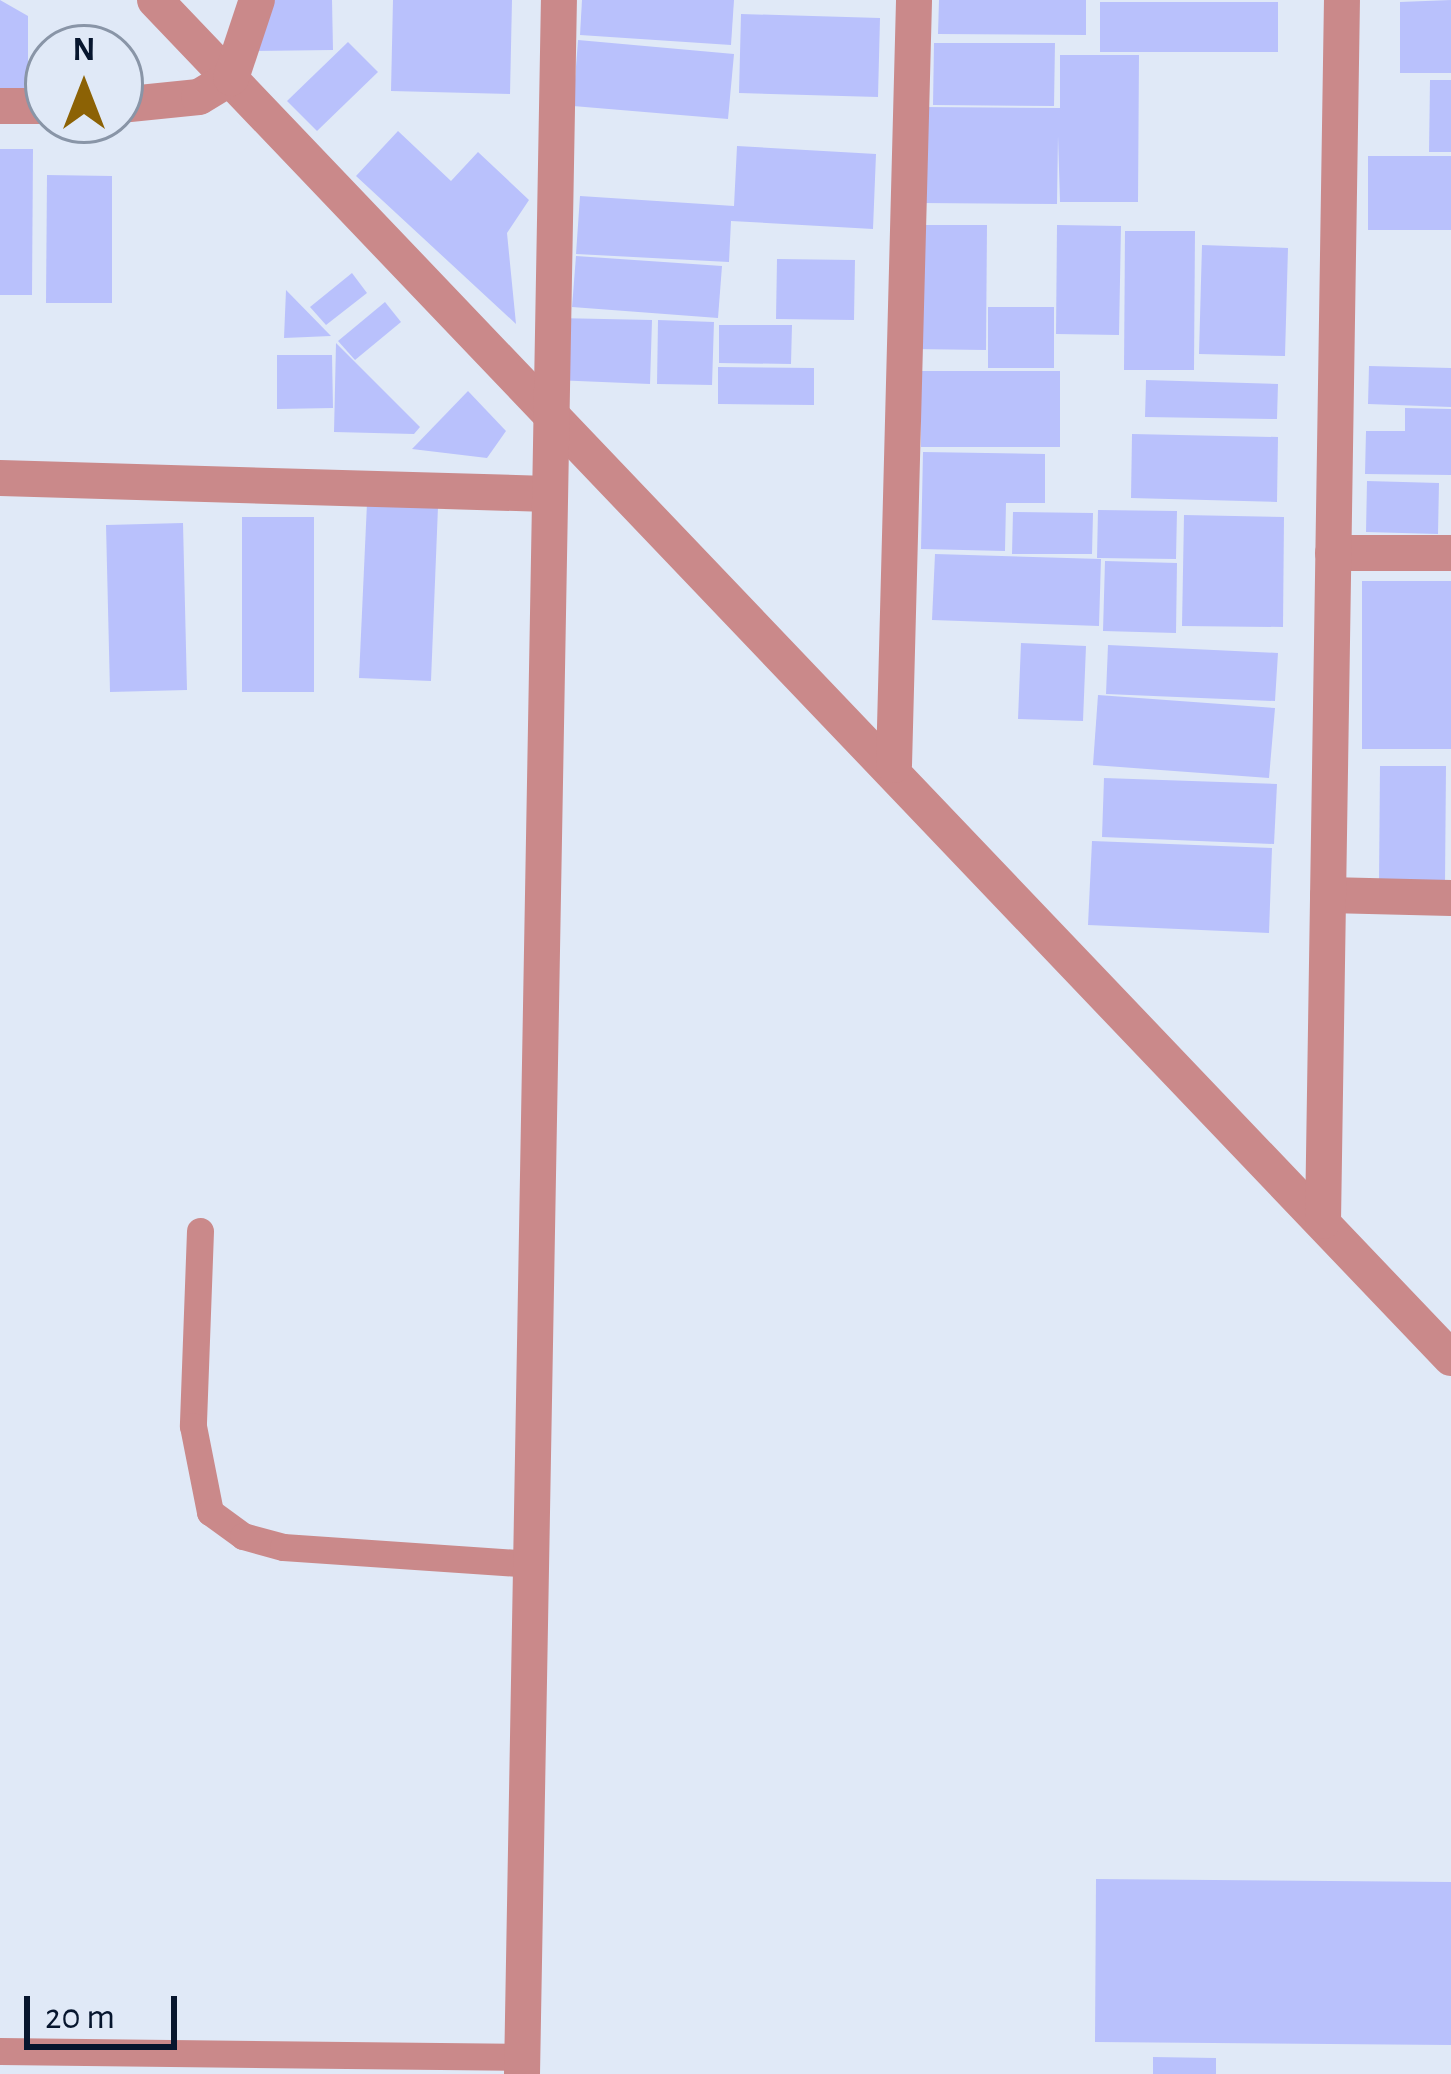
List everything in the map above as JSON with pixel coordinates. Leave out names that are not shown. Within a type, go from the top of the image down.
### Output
[{"type":"street","points":[[154,0],[894,765],[1451,1358]]},
{"type":"street","points":[[144,103],[199,97],[231,79],[257,0]]},
{"type":"street","points":[[522,2065],[559,0]]},
{"type":"street","points":[[894,765],[914,0]]},
{"type":"street","points":[[1323,1221],[1342,0]]},
{"type":"street","points":[[0,478],[548,494]]},
{"type":"street","points":[[1334,553],[1451,553]]},
{"type":"street","points":[[1328,896],[1451,898]]},
{"type":"lane","points":[[200,1231],[193,1426],[211,1512],[243,1536],[284,1547],[532,1564]]},
{"type":"lane","points":[[0,2051],[522,2065]]},
{"type":"building","points":[[0,0],[28,16],[28,24],[24,24],[24,102],[0,102]]},
{"type":"building","points":[[253,0],[332,0],[333,50],[254,51]]},
{"type":"building","points":[[393,0],[512,0],[510,94],[391,91]]},
{"type":"building","points":[[582,0],[734,0],[731,45],[580,35]]},
{"type":"building","points":[[939,0],[1086,0],[1086,35],[938,34]]},
{"type":"building","points":[[1451,0],[1451,73],[1400,73],[1400,2]]},
{"type":"building","points":[[1100,2],[1278,2],[1278,52],[1100,52]]},
{"type":"building","points":[[741,14],[880,18],[878,97],[739,93]]},
{"type":"building","points":[[578,40],[734,54],[728,119],[573,106]]},
{"type":"building","points":[[348,42],[378,72],[317,131],[287,101]]},
{"type":"building","points":[[934,43],[1055,43],[1054,106],[933,105]]},
{"type":"building","points":[[1060,55],[1139,55],[1138,202],[1060,202],[1058,136],[1057,204],[922,203],[923,107],[1060,108]]},
{"type":"building","points":[[1430,80],[1451,80],[1451,152],[1429,152]]},
{"type":"building","points":[[398,131],[451,181],[478,152],[529,200],[507,233],[516,324],[356,176]]},
{"type":"building","points":[[737,146],[876,154],[873,229],[731,221],[729,262],[576,254],[580,196],[734,206]]},
{"type":"building","points":[[0,149],[33,149],[32,295],[0,295]]},
{"type":"building","points":[[1368,156],[1451,156],[1451,230],[1368,230]]},
{"type":"building","points":[[47,175],[112,176],[112,303],[46,303]]},
{"type":"building","points":[[914,225],[987,225],[986,350],[911,349]]},
{"type":"building","points":[[1057,225],[1121,226],[1119,335],[1056,334]]},
{"type":"building","points":[[1125,231],[1195,231],[1194,370],[1124,370]]},
{"type":"building","points":[[1202,245],[1288,248],[1285,356],[1199,354]]},
{"type":"building","points":[[576,256],[722,266],[718,318],[572,307]]},
{"type":"building","points":[[777,259],[855,260],[854,320],[776,319]]},
{"type":"building","points":[[352,273],[367,293],[326,325],[310,307]]},
{"type":"building","points":[[286,290],[331,336],[284,338]]},
{"type":"building","points":[[385,302],[401,322],[355,360],[338,341]]},
{"type":"building","points":[[988,307],[1054,307],[1054,368],[988,368]]},
{"type":"building","points":[[556,318],[652,320],[650,384],[554,380]]},
{"type":"building","points":[[658,320],[714,322],[712,385],[657,384]]},
{"type":"building","points":[[719,325],[792,325],[791,364],[719,363]]},
{"type":"building","points":[[336,343],[420,427],[414,434],[334,432]]},
{"type":"building","points":[[277,355],[332,355],[333,408],[277,409]]},
{"type":"building","points":[[1369,366],[1451,368],[1451,407],[1368,404]]},
{"type":"building","points":[[718,367],[814,368],[814,405],[718,404]]},
{"type":"building","points":[[921,371],[1060,371],[1060,447],[921,447]]},
{"type":"building","points":[[1146,380],[1278,384],[1277,419],[1145,417]]},
{"type":"building","points":[[468,391],[506,431],[487,458],[412,449]]},
{"type":"building","points":[[1405,408],[1451,409],[1451,475],[1365,474],[1366,431],[1405,431]]},
{"type":"building","points":[[1132,434],[1278,437],[1277,502],[1131,498]]},
{"type":"building","points":[[923,452],[1045,454],[1045,503],[1006,503],[1005,551],[921,549]]},
{"type":"building","points":[[1367,481],[1439,483],[1438,534],[1366,532]]},
{"type":"building","points":[[367,503],[438,507],[431,681],[359,678]]},
{"type":"building","points":[[1098,510],[1177,511],[1176,559],[1097,558]]},
{"type":"building","points":[[1013,512],[1093,513],[1092,554],[1012,554]]},
{"type":"building","points":[[1184,515],[1284,517],[1283,627],[1182,626]]},
{"type":"building","points":[[242,517],[314,517],[314,692],[242,692]]},
{"type":"building","points":[[183,523],[187,690],[110,692],[106,525]]},
{"type":"building","points":[[935,554],[1101,559],[1099,626],[932,620]]},
{"type":"building","points":[[1105,561],[1177,563],[1176,633],[1103,631]]},
{"type":"building","points":[[1362,581],[1451,581],[1451,749],[1362,749]]},
{"type":"building","points":[[1021,643],[1086,646],[1083,721],[1018,719]]},
{"type":"building","points":[[1108,645],[1278,653],[1275,701],[1106,694]]},
{"type":"building","points":[[1098,695],[1275,708],[1269,778],[1093,765]]},
{"type":"building","points":[[1380,766],[1446,766],[1445,882],[1379,881]]},
{"type":"building","points":[[1104,778],[1277,784],[1274,844],[1102,837]]},
{"type":"building","points":[[1092,841],[1272,848],[1269,933],[1088,925]]},
{"type":"building","points":[[1096,1879],[1451,1882],[1451,2045],[1095,2042]]},
{"type":"building","points":[[1153,2057],[1216,2058],[1216,2074],[1153,2074]]}]
